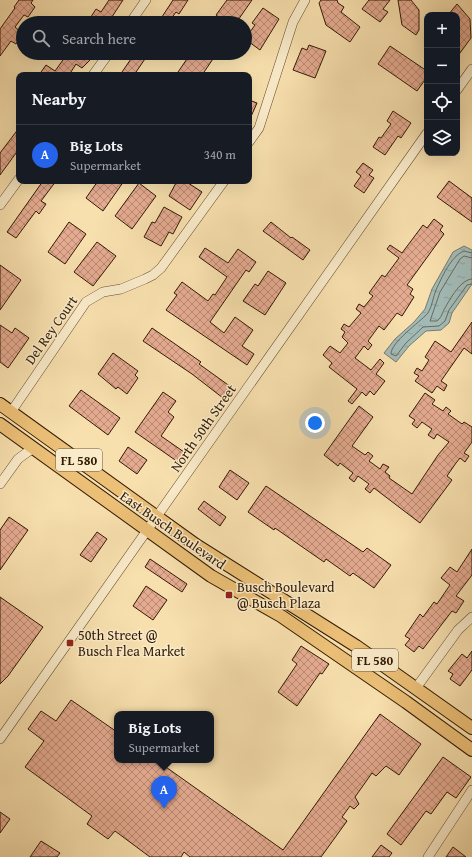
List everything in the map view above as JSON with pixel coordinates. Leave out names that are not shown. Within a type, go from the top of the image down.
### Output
[{"type":"main road","name":"East Busch Boulevard","points":[[0,404],[196,545],[356,646],[472,728]]},
{"type":"main road","name":"East Busch Boulevard","points":[[0,424],[211,576],[281,616],[406,702],[472,750]]},
{"type":"main road","points":[[281,616],[304,623],[339,644],[356,646]]},
{"type":"street","points":[[135,16],[146,0]]},
{"type":"street","points":[[252,138],[259,128],[293,22],[305,0]]},
{"type":"street","points":[[95,72],[104,60]]},
{"type":"street","points":[[460,86],[472,69]]},
{"type":"street","name":"North 50th Street","points":[[0,738],[424,137]]},
{"type":"street","points":[[0,206],[16,183]]},
{"type":"street","name":"Del Rey Court","points":[[11,412],[86,302],[103,292],[121,289],[153,275],[161,268],[222,184]]},
{"type":"street","points":[[0,484],[18,459],[33,448]]},
{"type":"street","points":[[416,688],[458,630],[472,617]]},
{"type":"street","points":[[428,857],[472,790]]},
{"type":"water","points":[[464,246],[472,250],[472,284],[452,313],[449,323],[441,330],[426,331],[409,346],[396,362],[384,353],[395,339],[414,322],[425,309],[432,289],[453,252]]},
{"type":"building","points":[[19,0],[33,0],[31,3],[35,7],[29,16],[16,16],[16,44],[11,41],[0,56],[0,29],[15,8],[14,7]]},
{"type":"building","points":[[109,0],[123,0],[113,16],[92,16],[96,9],[101,12]]},
{"type":"building","points":[[173,0],[188,0],[179,14],[176,12],[173,16],[163,16]]},
{"type":"building","points":[[227,0],[252,0],[241,16],[216,15]]},
{"type":"building","points":[[321,0],[337,0],[338,3],[344,7],[341,12],[360,27],[350,42],[326,25],[319,3]]},
{"type":"building","points":[[369,0],[390,0],[383,9],[388,12],[380,22],[362,9]]},
{"type":"building","points":[[398,0],[411,0],[419,10],[419,30],[416,35],[402,25]]},
{"type":"building","points":[[457,4],[470,19],[471,38],[460,53],[460,12],[450,12]]},
{"type":"building","points":[[263,8],[279,19],[260,50],[252,44],[252,29],[255,25],[252,23]]},
{"type":"building","points":[[309,45],[326,51],[315,78],[293,70],[302,48],[307,50]]},
{"type":"building","points":[[390,46],[424,69],[424,81],[417,91],[378,64]]},
{"type":"building","points":[[63,60],[90,60],[82,68],[76,64],[71,72],[41,72],[46,65],[55,71]]},
{"type":"building","points":[[130,60],[144,60],[136,72],[122,72]]},
{"type":"building","points":[[186,60],[212,60],[204,72],[178,72]]},
{"type":"building","points":[[252,101],[257,103],[252,114]]},
{"type":"building","points":[[393,111],[411,123],[401,138],[398,136],[385,155],[373,147],[379,137],[381,138],[391,124],[387,121]]},
{"type":"building","points":[[16,132],[16,153],[0,175],[0,153]]},
{"type":"building","points":[[363,163],[373,170],[369,175],[374,178],[364,193],[354,186],[361,176],[356,172]]},
{"type":"building","points":[[449,181],[472,198],[472,222],[437,197]]},
{"type":"building","points":[[41,184],[54,184],[41,201],[46,204],[39,214],[36,211],[16,238],[7,232]]},
{"type":"building","points":[[96,184],[122,184],[103,211],[86,198]]},
{"type":"building","points":[[138,184],[156,196],[132,229],[115,216]]},
{"type":"building","points":[[175,184],[190,184],[202,192],[190,210],[169,196]]},
{"type":"building","points":[[164,207],[182,217],[173,234],[169,232],[161,246],[144,237],[152,222],[155,223]]},
{"type":"building","points":[[434,219],[443,226],[440,230],[444,234],[407,285],[413,289],[410,294],[414,297],[402,316],[397,313],[384,330],[379,326],[368,341],[372,345],[368,350],[364,346],[355,358],[371,370],[380,359],[384,363],[376,374],[385,381],[374,395],[370,391],[366,396],[362,392],[352,404],[348,401],[357,389],[329,367],[332,363],[323,355],[330,346],[340,353],[348,343],[342,337],[345,332],[341,329],[344,324],[349,327],[361,313],[356,309],[359,304],[364,307],[373,296],[369,293],[382,275],[385,277],[399,258],[387,249],[390,245],[402,253],[423,225],[427,228]]},
{"type":"building","points":[[69,222],[86,234],[65,264],[48,252]]},
{"type":"building","points":[[271,222],[291,238],[292,237],[310,250],[303,260],[263,231]]},
{"type":"building","points":[[97,242],[116,256],[93,286],[74,272]]},
{"type":"building","points":[[205,248],[228,263],[238,249],[256,262],[249,272],[246,270],[210,322],[224,333],[235,317],[253,330],[242,346],[254,354],[247,365],[166,310],[177,295],[174,293],[182,282],[208,301],[213,294],[215,295],[227,277],[199,257]]},
{"type":"building","points":[[0,265],[21,280],[0,310]]},
{"type":"building","points":[[268,271],[286,283],[265,315],[243,301],[255,284],[258,286]]},
{"type":"building","points":[[472,322],[472,354],[464,348],[441,381],[447,385],[444,391],[437,386],[432,393],[415,381],[419,376],[414,373],[417,368],[422,371],[429,360],[425,357],[435,341],[451,352]]},
{"type":"building","points":[[0,325],[12,333],[15,328],[29,338],[8,368],[0,362]]},
{"type":"building","points":[[152,328],[201,362],[199,364],[231,387],[223,398],[192,374],[143,341]]},
{"type":"building","points":[[113,353],[138,371],[135,375],[138,378],[127,394],[118,387],[116,389],[98,374]]},
{"type":"building","points":[[81,390],[120,418],[108,435],[69,406]]},
{"type":"building","points":[[163,392],[176,401],[168,412],[174,417],[161,436],[184,452],[178,462],[135,432]]},
{"type":"building","points":[[425,393],[435,400],[432,404],[443,411],[446,407],[451,411],[448,414],[462,424],[464,422],[472,427],[472,442],[464,453],[469,456],[465,462],[460,458],[456,463],[447,476],[452,480],[420,523],[374,488],[370,493],[365,489],[369,484],[358,476],[354,482],[349,478],[353,473],[340,463],[338,466],[324,455],[359,406],[373,417],[352,446],[365,455],[368,452],[373,456],[369,461],[380,469],[383,464],[389,467],[385,472],[390,476],[389,478],[412,494],[438,455],[449,442],[437,434],[434,439],[428,435],[432,429],[422,422],[417,428],[412,424],[415,420],[409,416]]},
{"type":"building","points":[[128,447],[147,460],[137,474],[119,461]]},
{"type":"building","points":[[230,470],[249,483],[237,500],[219,487]]},
{"type":"building","points":[[266,486],[363,552],[367,548],[391,565],[374,588],[353,573],[350,576],[326,559],[324,562],[275,528],[274,530],[248,512]]},
{"type":"building","points":[[204,501],[226,517],[220,526],[198,509]]},
{"type":"building","points":[[9,517],[28,530],[0,570],[0,530]]},
{"type":"building","points":[[97,532],[107,539],[91,562],[80,555]]},
{"type":"building","points":[[472,549],[472,575],[456,596],[464,601],[456,613],[452,611],[423,649],[419,646],[414,652],[405,645],[410,639],[405,636],[420,614],[423,617],[434,602],[437,604],[450,585],[441,578],[450,567],[457,572]]},
{"type":"building","points":[[150,559],[187,584],[182,592],[145,567]]},
{"type":"building","points":[[146,586],[167,600],[153,620],[133,606]]},
{"type":"building","points":[[0,597],[43,627],[8,676],[0,684]]},
{"type":"building","points":[[301,646],[329,664],[322,674],[320,673],[297,706],[278,692],[297,664],[292,660]]},
{"type":"building","points":[[472,651],[472,670],[460,686],[450,679],[453,674],[448,671],[462,654],[467,658]]},
{"type":"building","points":[[71,700],[114,730],[114,763],[160,763],[283,850],[380,714],[421,744],[399,775],[386,766],[376,776],[372,773],[355,797],[359,804],[354,809],[350,806],[342,817],[347,821],[321,857],[190,857],[184,852],[181,857],[150,857],[115,831],[108,839],[87,824],[92,816],[25,767],[44,741],[28,729],[41,711],[56,721]]},
{"type":"building","points":[[443,757],[471,777],[456,798],[447,792],[431,814],[426,811],[401,845],[387,834]]},
{"type":"building","points":[[0,812],[10,819],[0,833]]},
{"type":"building","points":[[41,841],[60,853],[57,857],[30,857]]},
{"type":"building","points":[[381,845],[392,853],[389,857],[372,857]]},
{"type":"building","points":[[453,847],[466,857],[446,857]]},
{"type":"place","name":"Busch Boulevard @ Busch Plaza","points":[[229,595]]},
{"type":"place","name":"50th Street @ Busch Flea Market","points":[[70,643]]},
{"type":"place","name":"Big Lots","points":[[164,809]]}]
